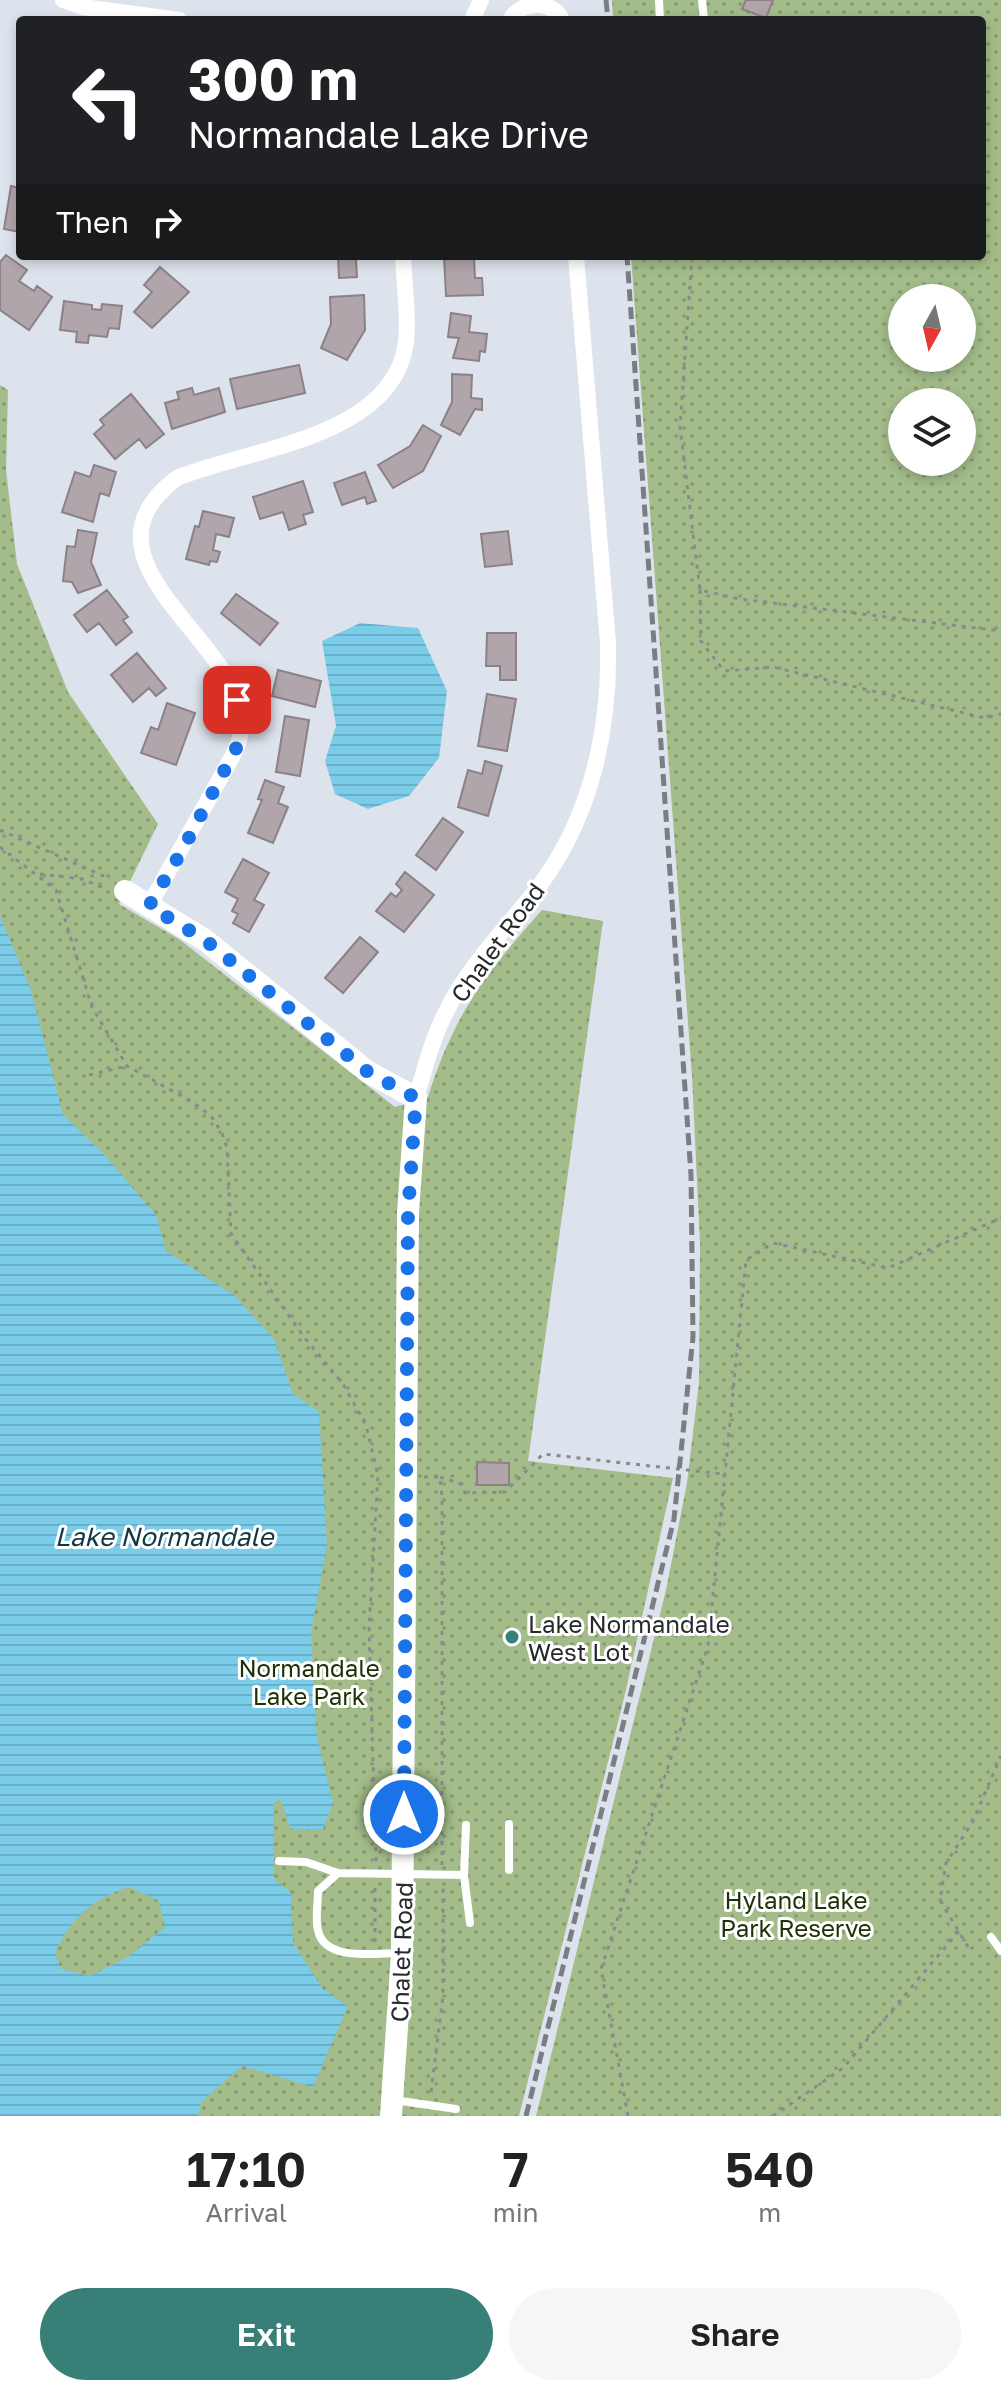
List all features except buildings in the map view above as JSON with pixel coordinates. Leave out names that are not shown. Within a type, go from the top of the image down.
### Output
[{"type":"street","points":[[63,0],[133,16]]},
{"type":"street","points":[[512,16],[516,9],[528,1],[554,3]]},
{"type":"street","points":[[149,906],[241,739],[242,719],[228,683],[145,562],[143,525],[150,507],[161,490],[177,478],[337,426],[362,413],[382,394],[397,371],[406,343],[403,260]]},
{"type":"street","name":"Chalet Road","points":[[392,2108],[402,1953],[408,1213],[416,1098],[445,1014],[464,980],[535,892],[559,856],[584,802],[604,731],[609,687],[608,643],[576,260]]},
{"type":"street","points":[[125,891],[205,940],[368,1072],[416,1098]]},
{"type":"lane","points":[[509,1824],[509,1870]]},
{"type":"lane","points":[[466,1825],[464,1875],[470,1923]]},
{"type":"lane","points":[[279,1861],[306,1862],[338,1873],[376,1876],[464,1875]]},
{"type":"lane","points":[[338,1873],[318,1891],[318,1930],[321,1938],[338,1951],[402,1953]]},
{"type":"lane","points":[[991,1937],[1001,1951]]},
{"type":"lane","points":[[392,2108],[429,2105],[456,2109]]},
{"type":"path","points":[[692,260],[680,427],[700,590],[701,641],[724,671],[773,667],[985,718],[1001,714]]},
{"type":"path","points":[[700,590],[740,599],[1001,631]]},
{"type":"path","points":[[0,830],[120,883],[125,891],[115,893],[82,879],[38,873]]},
{"type":"path","points":[[0,847],[38,873],[56,890],[92,1007],[127,1066],[191,1101],[211,1116],[222,1133],[227,1148],[231,1234],[304,1337],[343,1384],[366,1425],[378,1475],[369,1628],[376,1953]]},
{"type":"path","points":[[89,1075],[127,1066]]},
{"type":"path","points":[[628,2116],[601,1969],[708,1646],[746,1260],[773,1243],[888,1268],[1001,1218]]},
{"type":"path","points":[[420,1477],[440,1477],[462,1484],[465,1493],[505,1492],[543,1454],[725,1474]]},
{"type":"path","points":[[378,1475],[390,1475]]},
{"type":"path","points":[[440,1477],[442,1864]]},
{"type":"path","points":[[968,1947],[940,1900],[946,1863],[972,1823],[1001,1756]]},
{"type":"path","points":[[375,1813],[388,1813]]},
{"type":"path","points":[[417,1814],[441,1815]]},
{"type":"path","points":[[429,2105],[443,1996],[443,1886]]},
{"type":"path","points":[[773,2116],[843,2068],[959,1931]]},
{"type":"green space","name":"Hyland Lake Park Reserve","points":[[612,0],[1001,0],[1001,2116],[536,2116],[666,1590],[687,1483],[699,1382],[700,1244],[692,1076],[631,260],[986,260],[986,16],[613,16]]},
{"type":"green space","name":"Normandale Lake Park","points":[[0,385],[8,390],[6,470],[17,564],[68,692],[158,824],[119,904],[179,939],[395,1107],[428,1097],[449,1042],[473,996],[542,910],[603,921],[528,1461],[673,1478],[624,1698],[519,2116],[0,2116]]},
{"type":"water","points":[[360,623],[418,628],[447,691],[439,758],[409,796],[368,809],[335,794],[325,761],[336,726],[322,641]]},
{"type":"water","name":"Lake Normandale","points":[[0,916],[31,990],[63,1115],[102,1152],[156,1215],[166,1251],[234,1295],[274,1339],[293,1394],[319,1412],[327,1545],[311,1633],[317,1737],[333,1803],[323,1829],[291,1829],[280,1798],[273,1804],[274,1879],[291,1893],[293,1943],[323,1989],[348,2006],[313,2087],[242,2066],[201,2102],[198,2116],[0,2116]],"holes":[[[129,1887],[159,1901],[165,1927],[128,1957],[90,1976],[61,1969],[55,1952],[76,1919],[94,1904]]]},
{"type":"railway","points":[[606,0],[608,16]]},
{"type":"railway","points":[[526,2116],[674,1519],[693,1337],[691,1175],[627,260]]},
{"type":"place","name":"Lake Normandale West Lot","points":[[512,1637]]},
{"type":"route","points":[[237,700],[242,719],[241,739],[149,906],[205,940],[368,1072],[416,1098],[408,1213],[404,1814]]}]
